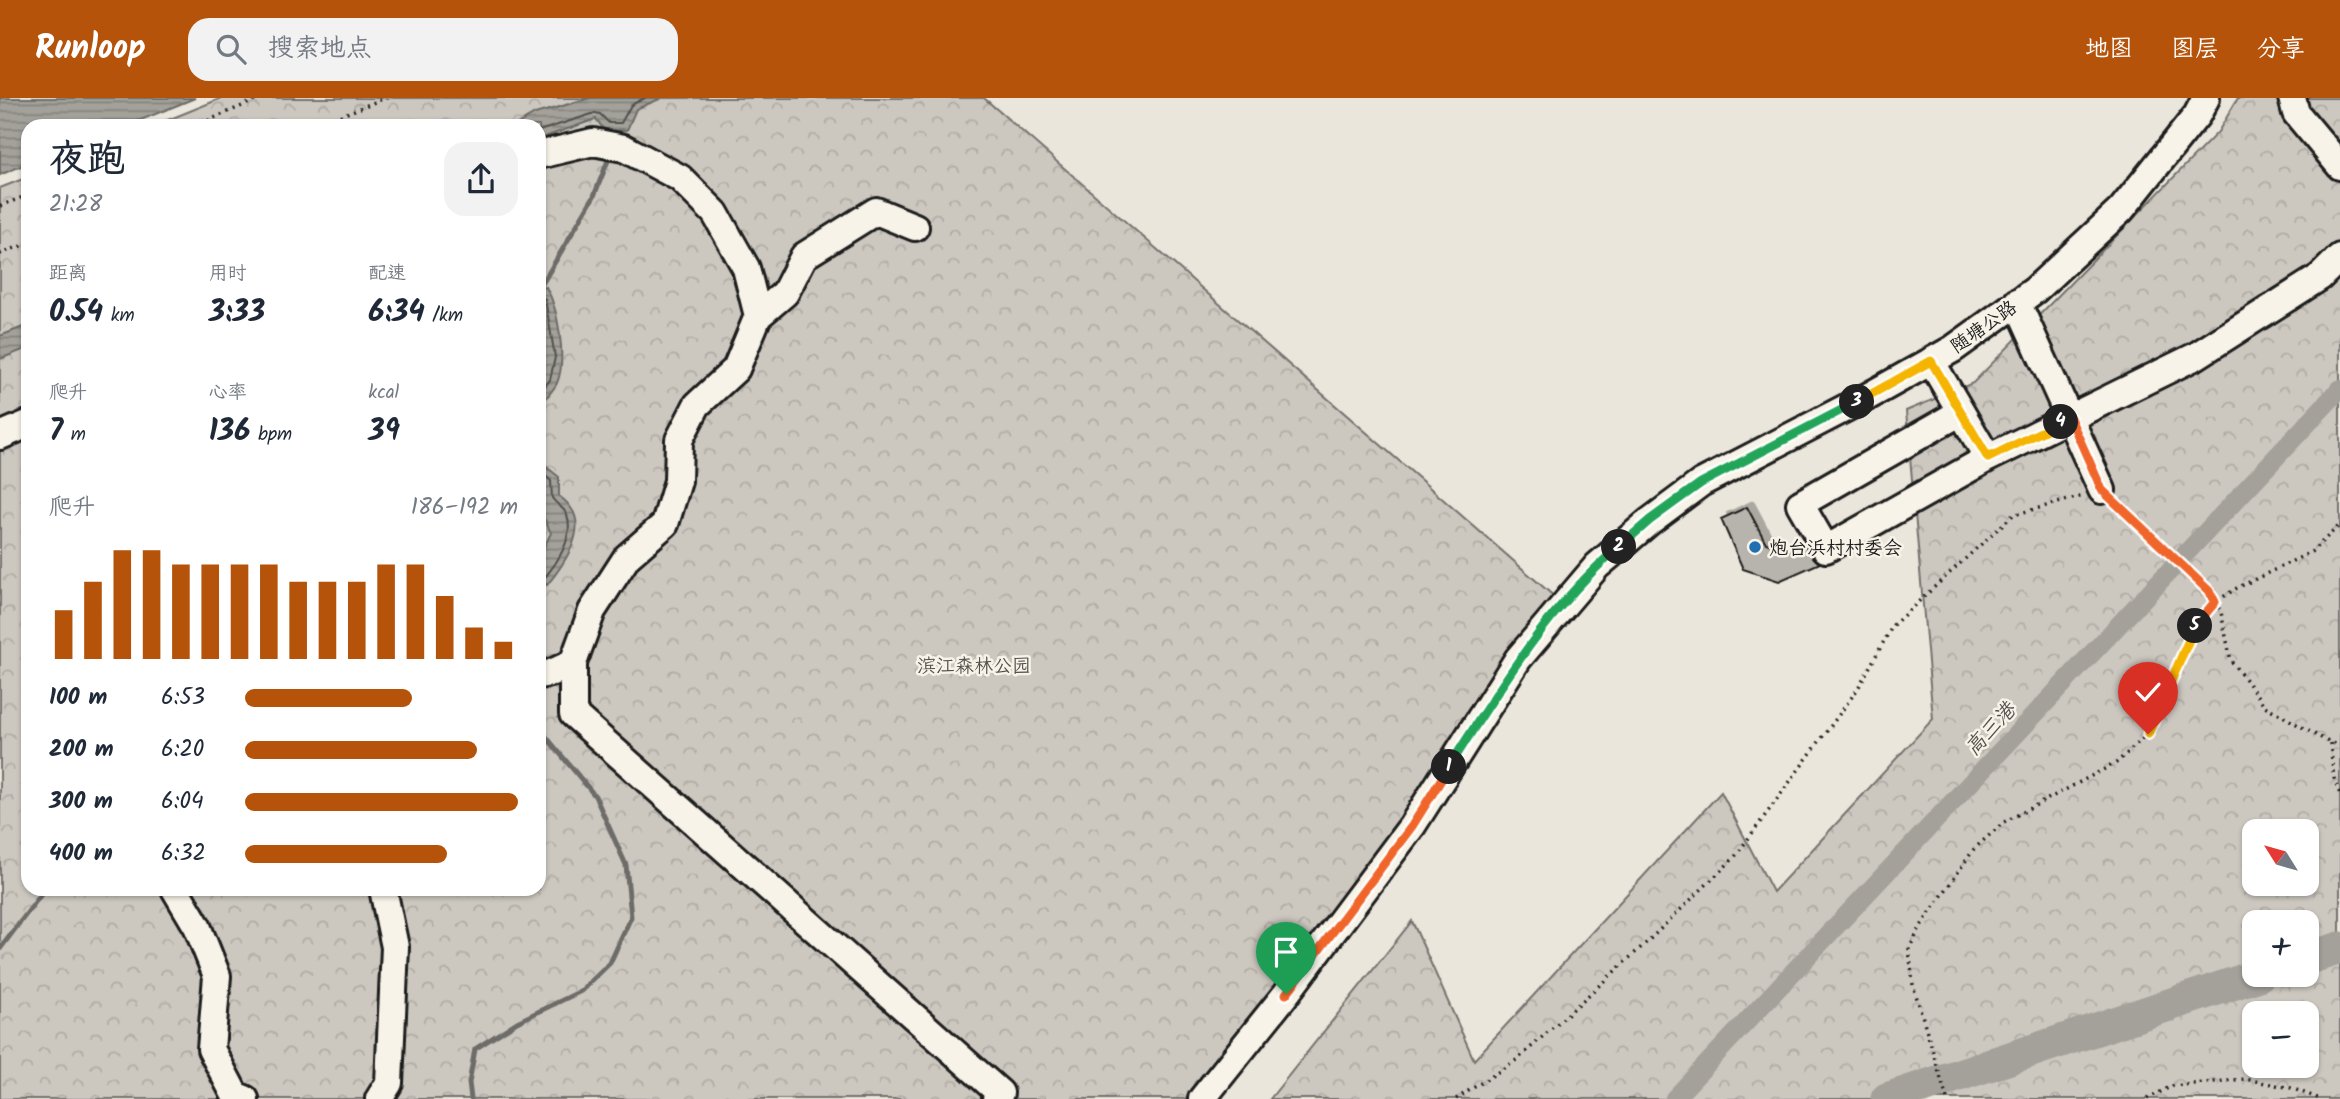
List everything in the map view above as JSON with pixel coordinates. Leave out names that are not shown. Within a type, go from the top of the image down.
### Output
[{"type":"street","name":"随塘公路","points":[[1202,1099],[1286,994],[1412,826],[1518,659],[1597,566],[1650,520],[1701,483],[1953,349],[2035,290],[2120,210],[2197,115],[2206,98]]},
{"type":"street","points":[[2292,98],[2296,113],[2340,166]]},
{"type":"street","points":[[546,153],[593,142],[624,148],[680,178],[715,213],[746,268],[758,316]]},
{"type":"street","points":[[915,227],[876,211],[804,256],[785,293],[758,316],[736,369],[697,405],[680,440],[678,481],[665,524],[627,557],[592,611],[573,663],[573,714],[1000,1093],[996,1099]]},
{"type":"street","points":[[1961,412],[1800,504],[1826,549],[1988,458],[2196,356],[2320,277],[2340,257]]},
{"type":"street","points":[[2017,302],[2102,490]]},
{"type":"street","points":[[1931,361],[1988,458]]},
{"type":"street","points":[[0,436],[21,427]]},
{"type":"street","points":[[546,674],[573,663]]},
{"type":"street","points":[[179,896],[197,926],[217,976],[211,1049],[235,1095],[245,1099]]},
{"type":"street","points":[[379,1099],[389,1083],[396,947],[385,896]]},
{"type":"path","points":[[212,119],[261,98]]},
{"type":"path","points":[[332,119],[385,98]]},
{"type":"path","points":[[0,206],[21,198]]},
{"type":"path","points":[[0,254],[21,246]]},
{"type":"path","points":[[1456,1099],[1518,1059],[1646,943],[1734,858],[1857,690],[1893,625],[2013,515],[2102,490],[2209,591],[2221,612],[2231,661],[2265,706],[2330,743],[2340,745]]},
{"type":"path","points":[[1947,1099],[1913,985],[1909,949],[1921,926],[1974,849],[2004,822],[2116,763],[2148,734],[2193,629],[2215,602],[2237,588],[2311,552],[2340,525]]},
{"type":"path","points":[[2330,743],[2334,778],[2340,794]]},
{"type":"path","points":[[2147,1099],[2172,1086],[2245,1079],[2291,1088],[2320,1099]]},
{"type":"green space","name":"滨江森林公园","points":[[222,98],[984,98],[1557,599],[1457,760],[1192,1099],[0,1099],[0,188],[21,180],[21,896],[546,896],[546,119],[170,119]]},
{"type":"green space","points":[[2238,98],[2340,98],[2340,1099],[1270,1099],[1412,921],[1474,1060],[1721,792],[1773,892],[1933,719],[1906,411],[1973,383],[2218,132]]},
{"type":"water","points":[[0,98],[195,98],[143,119],[21,119],[21,166],[0,175]]},
{"type":"water","points":[[590,98],[662,98],[636,109],[627,130],[605,131],[596,119],[546,137],[546,119],[526,119]]},
{"type":"water","points":[[546,287],[557,321],[561,348],[557,383],[546,399]]},
{"type":"water","points":[[21,328],[21,351],[0,359],[0,336]]},
{"type":"water","points":[[546,467],[559,477],[559,496],[571,508],[577,527],[571,548],[547,585],[546,543],[551,533],[546,523]]},
{"type":"building","name":"炮台浜村村委会","points":[[1747,507],[1766,543],[1788,551],[1805,545],[1820,563],[1779,581],[1743,569],[1721,519]]},
{"type":"waterway","points":[[546,277],[594,196],[611,153]]},
{"type":"waterway","name":"高三港","points":[[1674,1099],[2340,389]]},
{"type":"waterway","points":[[471,1099],[469,1083],[475,1049],[517,1022],[581,991],[610,963],[631,917],[626,865],[595,796],[546,736]]},
{"type":"waterway","points":[[0,949],[40,896]]},
{"type":"waterway","points":[[2319,955],[2340,948]]},
{"type":"waterway","points":[[1887,1099],[2242,981]]},
{"type":"place","name":"炮台浜村村委会","points":[[1755,547]]},
{"type":"route","points":[[1286,994],[1412,826],[1518,659],[1597,566],[1650,520],[1701,483],[1931,361],[1988,458],[2070,418],[2102,490],[2209,591],[2215,602],[2193,629],[2148,734]]}]
